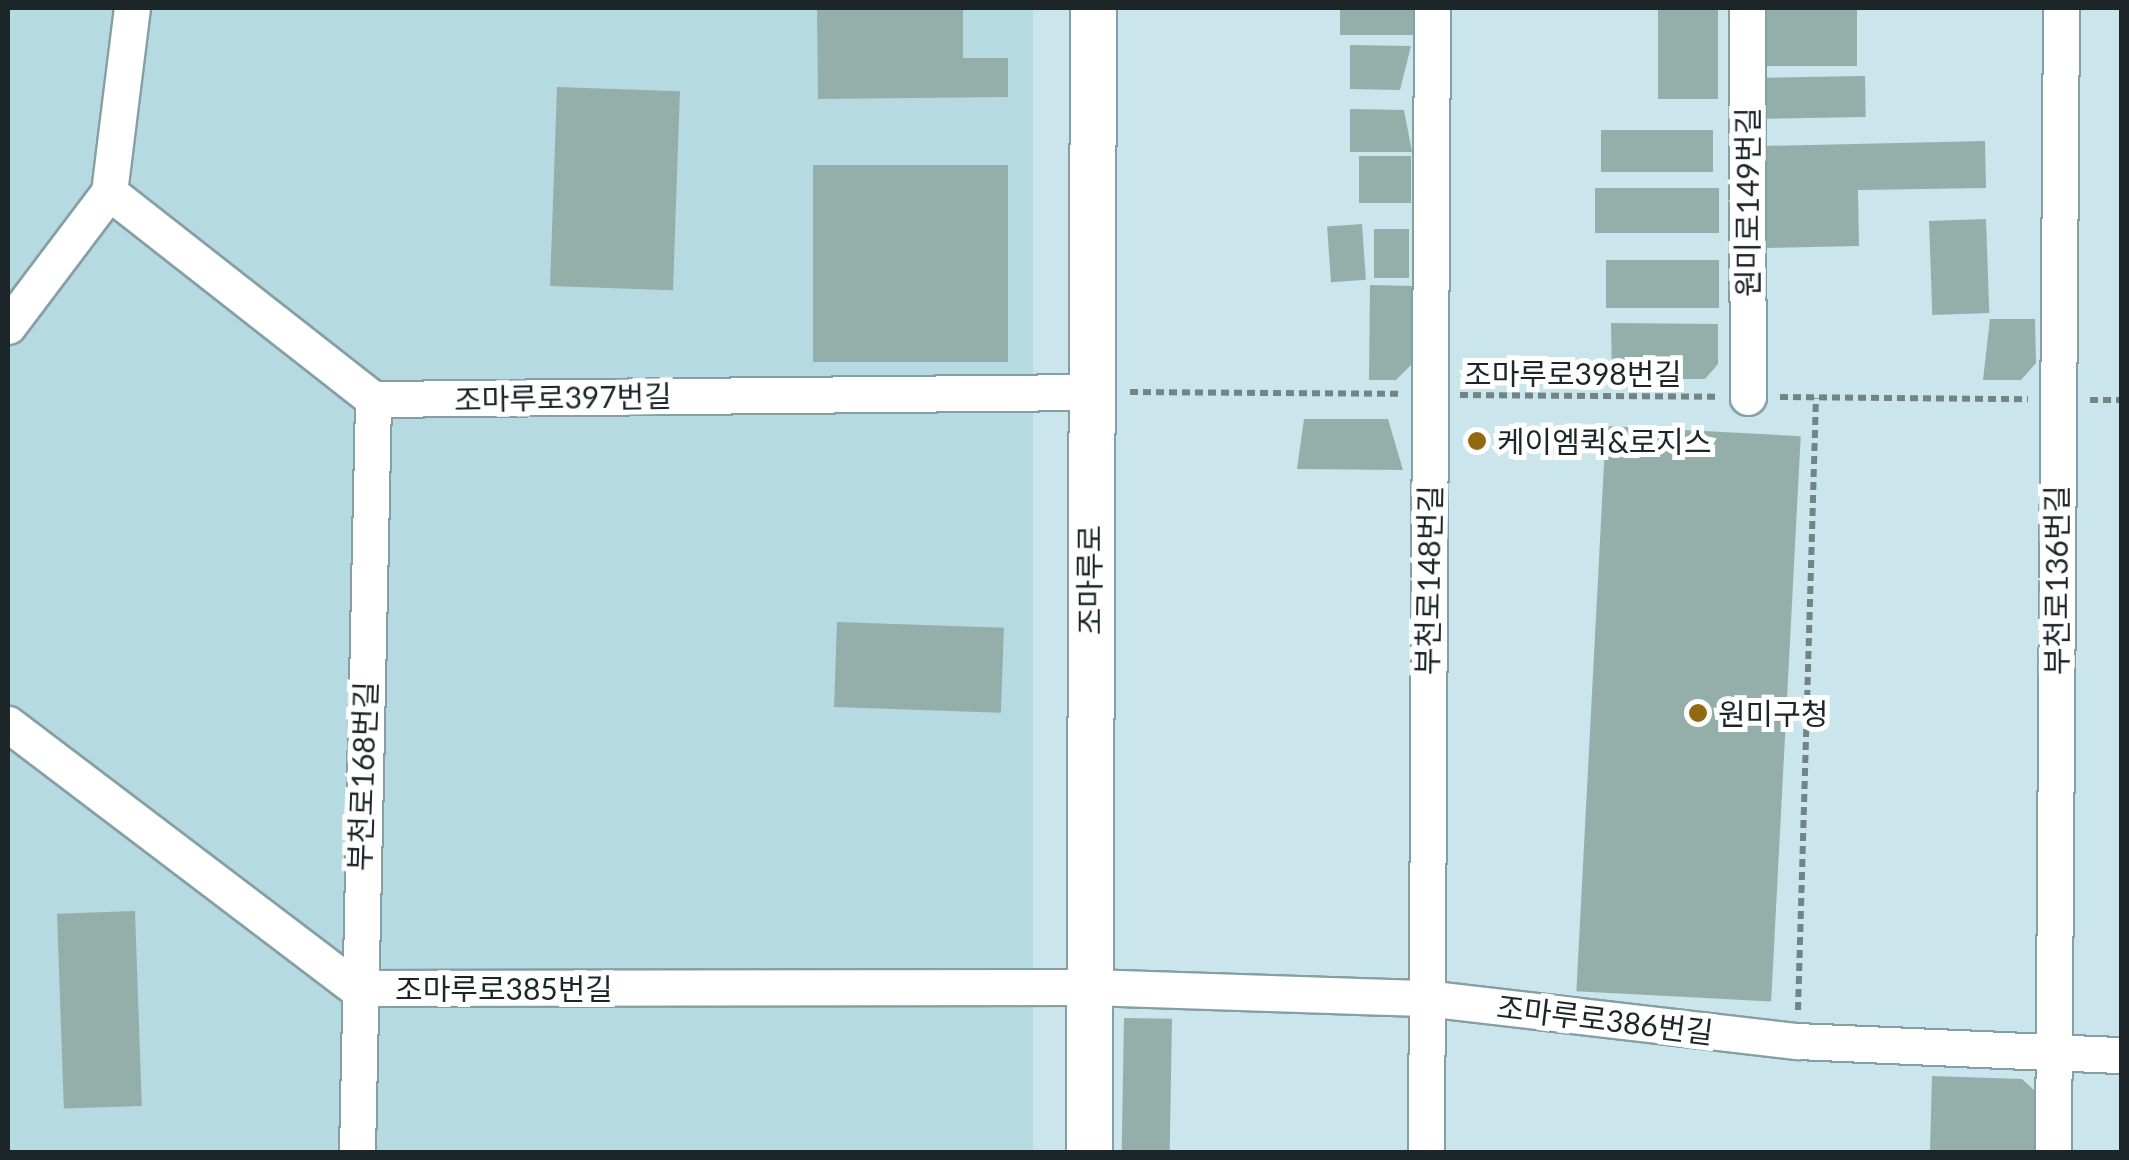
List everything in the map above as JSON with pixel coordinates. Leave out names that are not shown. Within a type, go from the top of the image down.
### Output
[{"type":"street","points":[[8,326],[109,192],[132,8]]},
{"type":"street","name":"조마루로","points":[[1089,1152],[1093,8]]},
{"type":"street","name":"부천로148번길","points":[[1426,1152],[1432,8]]},
{"type":"street","name":"원미로149번길","points":[[1747,8],[1748,397]]},
{"type":"street","name":"부천로136번길","points":[[2053,1152],[2061,8]]},
{"type":"street","points":[[109,192],[373,400]]},
{"type":"street","name":"조마루로397번길","points":[[373,400],[1089,392]]},
{"type":"street","name":"부천로168번길","points":[[357,1152],[356,988],[373,400]]},
{"type":"street","name":"조마루로385번길","points":[[8,724],[356,988],[1089,987]]},
{"type":"street","name":"조마루로386번길","points":[[1089,987],[1424,998],[1797,1041],[2122,1055]]},
{"type":"path","name":"조마루로398번길","points":[[1089,392],[2058,399]]},
{"type":"path","points":[[1797,1041],[1816,398]]},
{"type":"shaded area","points":[[8,8],[1033,8],[1033,1152],[8,1152]]},
{"type":"building","points":[[817,8],[963,8],[963,58],[1008,58],[1008,97],[818,99]]},
{"type":"building","points":[[1340,8],[1416,8],[1416,35],[1340,35]]},
{"type":"building","points":[[1658,8],[1718,8],[1718,99],[1658,99]]},
{"type":"building","points":[[1763,8],[1857,8],[1857,66],[1763,66]]},
{"type":"building","points":[[1350,45],[1411,46],[1400,90],[1350,89]]},
{"type":"building","points":[[1865,76],[1866,117],[1760,119],[1759,78]]},
{"type":"building","points":[[557,87],[680,91],[673,290],[550,286]]},
{"type":"building","points":[[1350,109],[1404,110],[1412,152],[1350,152]]},
{"type":"building","points":[[1601,130],[1713,130],[1713,172],[1601,172]]},
{"type":"building","points":[[1985,141],[1986,188],[1858,190],[1859,246],[1764,248],[1762,146]]},
{"type":"building","points":[[1359,156],[1411,156],[1411,203],[1359,203]]},
{"type":"building","points":[[813,165],[1008,165],[1008,362],[813,362]]},
{"type":"building","points":[[1595,188],[1719,188],[1719,233],[1595,233]]},
{"type":"building","points":[[1986,219],[1989,313],[1932,315],[1929,221]]},
{"type":"building","points":[[1362,224],[1366,280],[1331,282],[1327,226]]},
{"type":"building","points":[[1374,229],[1409,229],[1409,278],[1374,278]]},
{"type":"building","points":[[1606,260],[1719,260],[1719,308],[1606,308]]},
{"type":"building","points":[[1370,285],[1412,286],[1412,364],[1396,380],[1369,380]]},
{"type":"building","points":[[1990,319],[2035,319],[2036,363],[2021,380],[1983,380]]},
{"type":"building","points":[[1611,323],[1718,324],[1718,364],[1705,379],[1612,379]]},
{"type":"building","points":[[1304,419],[1388,419],[1403,470],[1297,469]]},
{"type":"building","name":"원미구청","points":[[1606,426],[1801,436],[1771,1001],[1576,991]]},
{"type":"building","points":[[837,622],[1004,628],[1001,713],[834,707]]},
{"type":"building","points":[[135,911],[142,1106],[64,1109],[57,914]]},
{"type":"building","points":[[1124,1018],[1172,1019],[1170,1152],[1122,1152]]},
{"type":"building","points":[[1932,1076],[2022,1079],[2041,1097],[2039,1152],[1930,1152]]},
{"type":"place","name":"케이엠퀵&로지스","points":[[1477,441]]},
{"type":"place","name":"원미구청","points":[[1698,713]]}]
